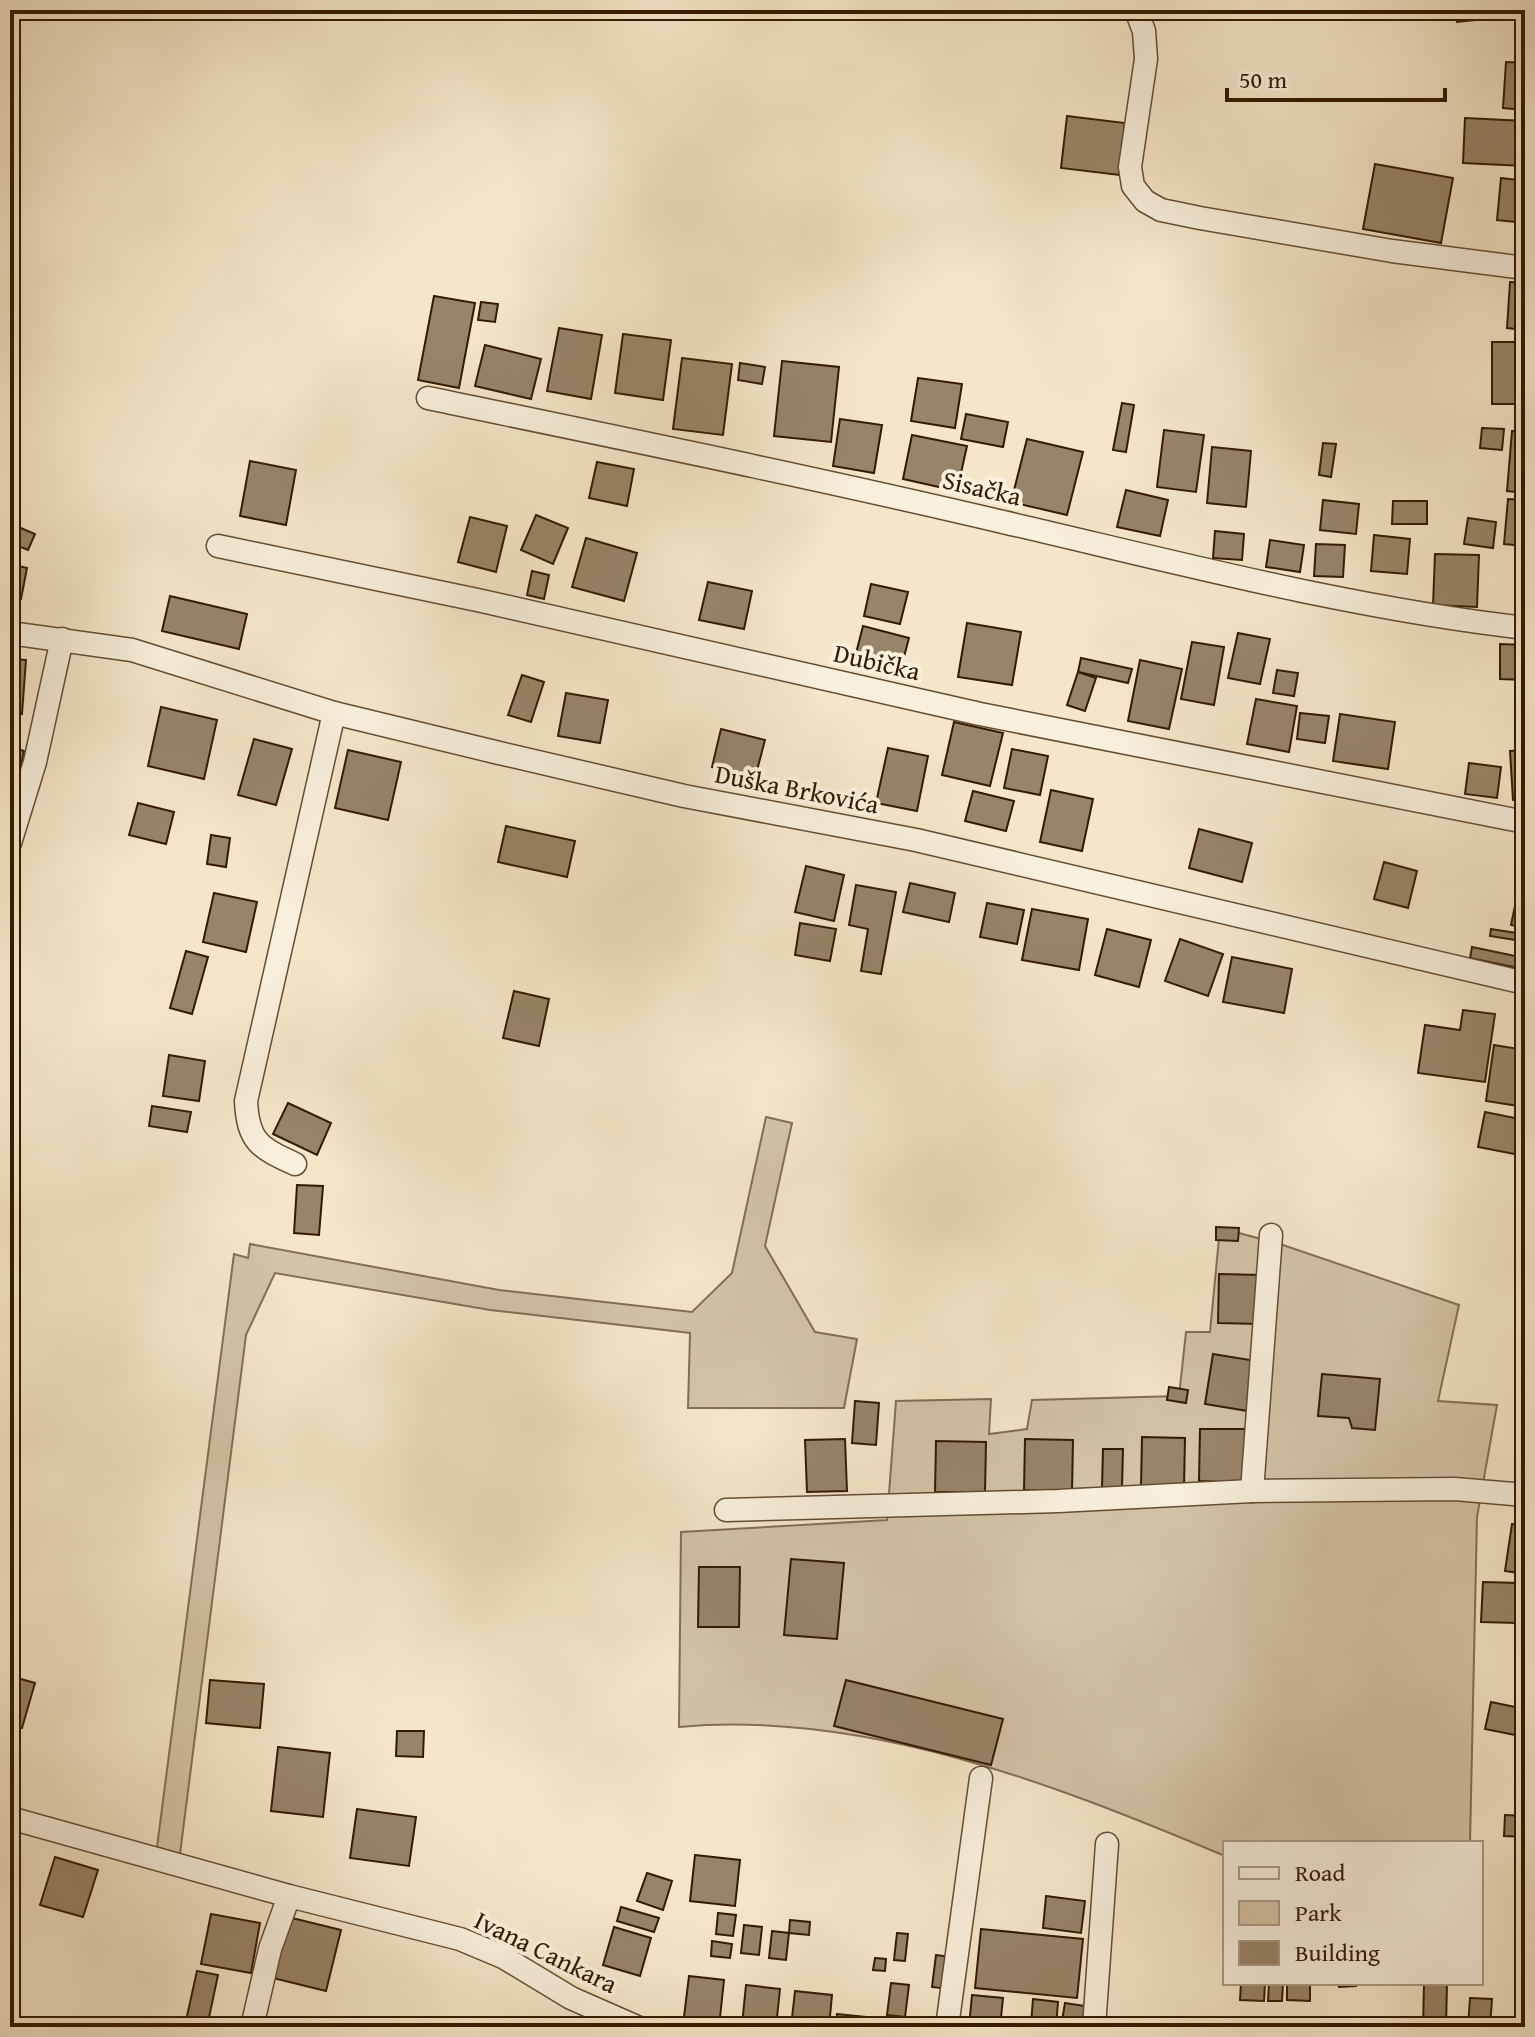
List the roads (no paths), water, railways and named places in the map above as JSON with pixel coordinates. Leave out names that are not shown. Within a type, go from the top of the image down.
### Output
[{"type":"street","points":[[1136,10],[1144,31],[1146,59],[1130,167],[1133,186],[1145,201],[1161,210],[1227,223],[1392,251],[1525,268]]},
{"type":"street","name":"Sisačka","points":[[428,398],[829,482],[1288,590],[1432,617],[1525,628]]},
{"type":"street","name":"Dubička","points":[[218,546],[482,601],[980,714],[1525,822]]},
{"type":"street","name":"Duška Brkovića","points":[[10,633],[132,650],[334,713],[684,796],[916,840],[1525,983]]},
{"type":"street","points":[[10,843],[35,762],[62,639]]},
{"type":"street","points":[[295,1164],[258,1144],[247,1127],[246,1101],[334,713]]},
{"type":"street","points":[[1252,1491],[1271,1235]]},
{"type":"street","points":[[726,1510],[1058,1501],[1252,1491],[1455,1489],[1525,1495]]},
{"type":"street","points":[[947,2027],[981,1778]]},
{"type":"street","name":"Ivana Cankara","points":[[10,1818],[289,1896],[460,1939],[503,1957],[571,1998],[637,2027]]},
{"type":"street","points":[[1094,2027],[1107,1844]]},
{"type":"street","points":[[252,2027],[270,1949],[289,1896]]}]
